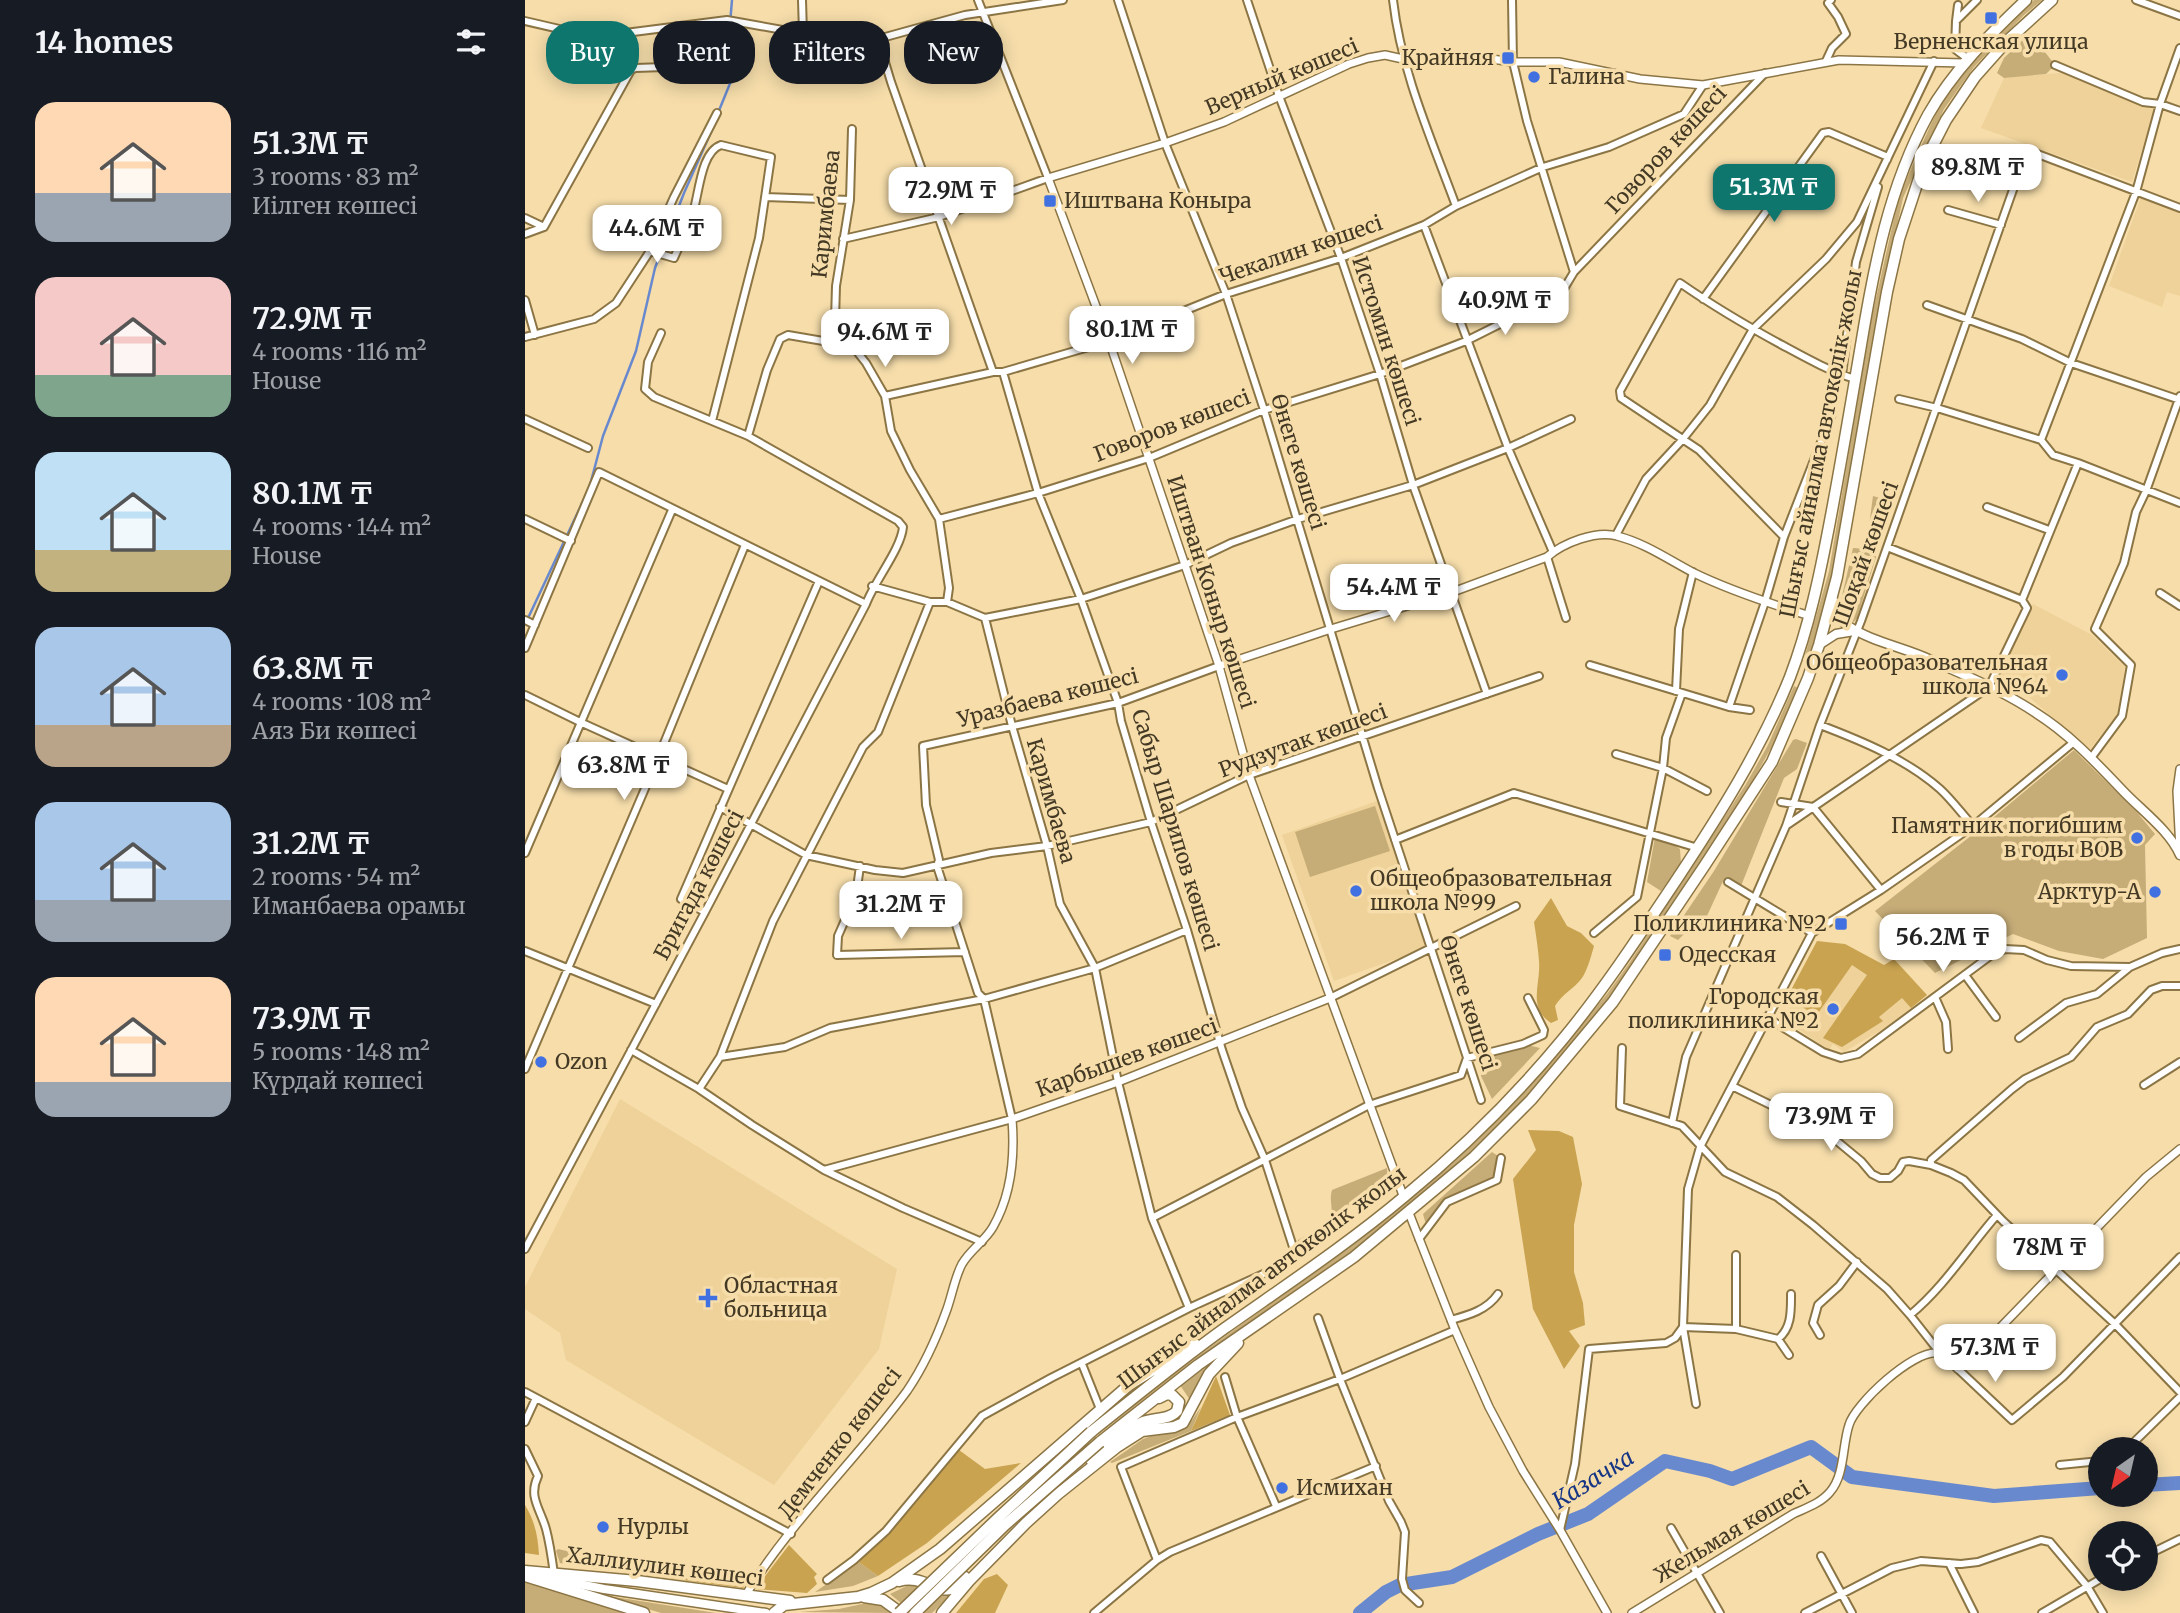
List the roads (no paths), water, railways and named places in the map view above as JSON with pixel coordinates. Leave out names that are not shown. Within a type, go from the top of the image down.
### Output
[{"type":"main road","name":"Шығыс айналма автокөлік жолы","points":[[900,1613],[1091,1433],[1226,1328],[1404,1198],[1490,1119],[1564,1037],[1627,954],[1753,759],[1790,676],[1810,616],[1827,538],[1882,234],[1912,148],[1930,111],[1966,61],[1987,36],[2026,0]]},
{"type":"main road","name":"Шығыс айналма автокөлік жолы","points":[[915,1613],[1005,1525],[1100,1442],[1198,1365],[1354,1257],[1473,1157],[1531,1100],[1613,1002],[1772,762],[1808,678],[1832,596],[1887,292],[1899,239],[1924,163],[1946,120],[1975,76],[2007,41],[2052,0]]},
{"type":"main road","points":[[1832,596],[1843,623],[1928,658],[2035,712],[2091,758],[2157,825],[2180,855]]},
{"type":"main road","points":[[1819,645],[1836,634],[1857,631]]},
{"type":"main road","points":[[943,1613],[1027,1523],[1058,1494],[1117,1447],[1142,1431],[1174,1427],[1183,1423],[1202,1385],[1217,1363],[1276,1312]]},
{"type":"main road","points":[[776,1611],[784,1605],[801,1602],[858,1597],[891,1583],[940,1549],[1129,1385],[1165,1361],[1226,1328]]},
{"type":"main road","points":[[891,1583],[911,1578],[943,1588],[954,1587],[1021,1520],[1108,1445],[1142,1423],[1173,1416],[1179,1406],[1177,1399],[1167,1394],[1145,1406]]},
{"type":"main road","name":"Халлиулин көшесі","points":[[525,1574],[637,1581],[801,1602]]},
{"type":"main road","name":"Халлиулин көшесі","points":[[525,1574],[644,1613]]},
{"type":"main road","name":"Халлиулин көшесі","points":[[525,1574],[604,1589],[766,1613]]},
{"type":"main road","points":[[858,1597],[883,1600],[900,1613]]},
{"type":"street","points":[[802,0],[803,21]]},
{"type":"street","name":"Иштван Коныр көшесі","points":[[978,0],[1109,341],[1219,666],[1249,775],[1404,1198]]},
{"type":"street","points":[[890,36],[965,15],[1063,0]]},
{"type":"street","name":"Өнеге көшесі","points":[[1118,0],[1165,143],[1226,295],[1264,410],[1395,840],[1481,1100]]},
{"type":"street","name":"Истомин көшесі","points":[[1247,0],[1279,96],[1341,258],[1380,374],[1413,485],[1487,694]]},
{"type":"street","points":[[1393,0],[1396,32],[1403,59],[1456,206]]},
{"type":"street","points":[[1512,0],[1513,62],[1527,121],[1574,272]]},
{"type":"street","points":[[1826,61],[1832,48],[1846,34],[1829,3],[1831,0]]},
{"type":"street","points":[[1956,20],[1977,0]]},
{"type":"street","points":[[2136,0],[2180,16]]},
{"type":"street","points":[[1958,5],[1955,49],[1966,61]]},
{"type":"street","points":[[525,234],[544,227],[629,74],[635,68],[724,67],[728,20]]},
{"type":"street","points":[[525,21],[594,37],[728,20],[769,27]]},
{"type":"street","points":[[2041,440],[2136,192],[2160,104],[2180,48]]},
{"type":"street","name":"Верный көшесі","points":[[1048,178],[1165,143],[1224,122],[1349,64],[1385,55],[1403,59],[1463,55],[1513,62],[1559,62],[1640,79],[1703,85],[1826,61],[1966,61]]},
{"type":"street","points":[[1810,616],[1765,602],[1693,572],[1670,558],[1616,535],[1646,479],[1710,405],[1753,329],[1826,259],[1857,222],[1934,61]]},
{"type":"street","points":[[2055,65],[2143,102],[2180,111]]},
{"type":"street","name":"Говоров көшесі","points":[[939,519],[1038,493],[1149,458],[1264,410],[1380,374],[1466,341],[1550,299],[1565,287],[1574,272],[1766,72]]},
{"type":"street","points":[[890,79],[993,372]]},
{"type":"street","name":"Чекалин көшесі","points":[[885,396],[1003,372],[1109,341],[1226,295],[1341,258],[1424,225],[1456,206],[1543,167],[1609,146],[1684,114],[1703,85]]},
{"type":"street","points":[[525,337],[594,319],[616,303],[650,251],[717,113]]},
{"type":"street","name":"Каримбаева","points":[[852,129],[850,200],[836,285],[835,320],[866,363],[885,396],[891,431],[939,519],[949,588],[947,602]]},
{"type":"street","points":[[1703,299],[1823,133],[1829,132],[1888,158]]},
{"type":"street","points":[[650,251],[674,258],[693,214],[705,163],[716,146],[771,157],[759,238],[712,421]]},
{"type":"street","name":"Шоқай көшесі","points":[[1672,1124],[1686,1057],[1786,826],[2027,150],[2136,192]]},
{"type":"street","points":[[1842,375],[1856,262],[1866,222],[1888,158]]},
{"type":"street","points":[[843,239],[939,217],[1048,178]]},
{"type":"street","points":[[2136,192],[2180,208]]},
{"type":"street","points":[[765,197],[850,200]]},
{"type":"street","points":[[1948,210],[2001,225]]},
{"type":"street","points":[[525,218],[544,227]]},
{"type":"street","points":[[1424,225],[1466,341],[1550,555],[1566,618]]},
{"type":"street","points":[[1784,537],[1699,450],[1622,398],[1620,391],[1680,283],[1753,329],[1833,373],[1855,379]]},
{"type":"street","points":[[525,300],[535,335]]},
{"type":"street","points":[[1927,305],[2022,339],[2071,363],[2180,398],[2136,512],[2124,563],[2095,629],[2131,665],[2122,716],[2091,758]]},
{"type":"street","points":[[661,333],[648,362],[645,388],[654,397],[748,436],[767,370],[780,339],[788,335],[829,342],[848,339]]},
{"type":"street","name":"Сабыр Шарипов көшесі","points":[[1003,372],[1038,493],[1081,599],[1118,703],[1150,822],[1187,930],[1220,1042],[1242,1108],[1265,1160],[1294,1250],[1294,1260],[1189,1308]]},
{"type":"street","points":[[1729,707],[1784,537],[1832,414],[1833,373]]},
{"type":"street","points":[[1899,399],[2041,440],[2053,456],[2078,463],[2180,503]]},
{"type":"street","points":[[525,419],[588,448]]},
{"type":"street","points":[[872,586],[930,602],[947,602],[985,618],[1081,599],[1185,565],[1231,543],[1298,519],[1413,485],[1508,448],[1571,419]]},
{"type":"street","name":"Бригада көшесі","points":[[525,1249],[752,823],[866,604],[872,586],[902,538],[903,527],[898,521],[748,436]]},
{"type":"street","points":[[2022,600],[2078,463]]},
{"type":"street","points":[[525,648],[599,472],[866,604]]},
{"type":"street","points":[[1987,507],[2049,530]]},
{"type":"street","points":[[525,853],[672,510]]},
{"type":"street","points":[[525,519],[571,541]]},
{"type":"street","name":"Уразбаева көшесі","points":[[923,746],[1118,703],[1219,666],[1450,593],[1550,555],[1579,540],[1599,535],[1616,535]]},
{"type":"street","points":[[525,1069],[658,758],[744,545]]},
{"type":"street","points":[[1786,826],[1989,687],[2027,608],[2022,600],[1887,547]]},
{"type":"street","points":[[1594,933],[1637,897],[1663,768],[1665,738],[1679,692],[1679,629],[1693,572]]},
{"type":"street","points":[[705,912],[681,899],[820,581]]},
{"type":"street","points":[[2160,593],[2180,606]]},
{"type":"street","points":[[699,1088],[720,1057],[773,921],[806,855],[863,747],[878,732],[930,602]]},
{"type":"street","name":"Каримбаева","points":[[985,618],[1012,726],[1047,846],[1060,904],[1095,968],[1118,1082],[1152,1218],[1189,1308]]},
{"type":"street","points":[[525,620],[535,625]]},
{"type":"street","points":[[1590,665],[1729,707],[1750,710]]},
{"type":"street","name":"Рудзутак көшесі","points":[[720,807],[806,855],[875,870],[903,873],[991,853],[1047,846],[1150,822],[1249,775],[1539,676]]},
{"type":"street","points":[[525,695],[728,789]]},
{"type":"street","points":[[1820,725],[1867,743],[1900,760],[1940,789],[1973,826]]},
{"type":"street","points":[[1696,1404],[1683,1327],[1688,1189],[1700,1147],[1812,933],[1881,890],[1973,826],[2074,742]]},
{"type":"street","name":"Демченко көшесі","points":[[745,1596],[791,1534],[907,1390],[940,1328],[962,1264],[993,1228],[1005,1202],[1013,1152],[1012,1119],[984,999],[978,993],[937,866],[939,860],[926,805],[923,746]]},
{"type":"street","points":[[1616,754],[1663,768],[1707,791]]},
{"type":"street","points":[[2180,769],[2177,790],[2180,850]]},
{"type":"street","points":[[1395,840],[1514,793],[1697,848]]},
{"type":"street","points":[[1781,802],[1813,807],[1881,890]]},
{"type":"street","points":[[859,866],[856,895],[838,936],[837,956],[965,952]]},
{"type":"street","points":[[1728,881],[1812,933]]},
{"type":"street","name":"Карбышев көшесі","points":[[824,1170],[1012,1119],[1118,1082],[1330,998],[1516,906]]},
{"type":"street","points":[[720,1057],[785,1047],[830,1028],[984,999],[1095,968],[1187,930]]},
{"type":"street","points":[[1766,1017],[1823,1052],[1841,1058],[1858,1054],[1990,956],[2005,949],[2024,950],[2071,966],[2130,967]]},
{"type":"street","points":[[2019,1038],[2066,1003],[2097,994],[2130,967],[2162,953],[2180,949]]},
{"type":"street","points":[[525,951],[656,1004]]},
{"type":"street","points":[[1965,975],[1996,1017]]},
{"type":"street","points":[[1931,1165],[1931,1160],[2012,1089],[2025,1079],[2071,1057],[2097,1027],[2128,1014],[2151,990],[2162,986],[2180,986]]},
{"type":"street","points":[[1935,997],[1946,1022],[1948,1049]]},
{"type":"street","points":[[1152,1218],[1369,1105],[1461,1075],[1467,1058],[1523,1044],[1543,1035],[1545,1030],[1528,998]]},
{"type":"street","points":[[1622,1048],[1620,1106],[1682,1126],[1725,1171],[1777,1197],[1887,1289],[1940,1353],[2012,1420],[2063,1377],[2180,1257]]},
{"type":"street","points":[[631,1050],[699,1088],[824,1170],[982,1242]]},
{"type":"street","points":[[2144,1085],[2180,1062]]},
{"type":"street","points":[[1732,1086],[1832,1137],[1872,1174],[1880,1178],[1889,1178],[1898,1171],[1903,1162],[1909,1161],[1931,1165],[1964,1180],[1997,1215],[2115,1324],[2180,1392]]},
{"type":"street","points":[[1958,1369],[1973,1357],[2146,1177],[2180,1150]]},
{"type":"street","points":[[1419,1239],[1447,1202],[1497,1180],[1501,1158]]},
{"type":"street","points":[[1409,1213],[1451,1321],[1489,1407],[1523,1471],[1607,1613]]},
{"type":"street","points":[[1910,1315],[1929,1299],[1997,1215]]},
{"type":"street","points":[[1736,1255],[1736,1329]]},
{"type":"street","points":[[1820,1335],[1813,1323],[1818,1305],[1839,1286],[1857,1262]]},
{"type":"street","points":[[1451,1321],[1481,1310],[1498,1294]]},
{"type":"street","points":[[1778,1339],[1785,1334],[1787,1328],[1791,1294]]},
{"type":"street","points":[[827,1580],[854,1560],[885,1531],[982,1416],[1189,1308]]},
{"type":"street","points":[[1318,1318],[1389,1502],[1402,1522],[1405,1532],[1403,1584],[1419,1603]]},
{"type":"street","points":[[1683,1327],[1736,1329],[1778,1339],[1789,1355]]},
{"type":"street","points":[[1560,1530],[1575,1464],[1589,1349],[1666,1343],[1675,1338],[1683,1327]]},
{"type":"street","points":[[1157,1560],[1121,1467],[1237,1417],[1340,1379],[1455,1330]]},
{"type":"street","name":"Жельмая көшесі","points":[[1632,1613],[1793,1514],[1817,1503],[1830,1492],[1838,1478],[1854,1413],[1910,1361],[1923,1355],[1940,1353]]},
{"type":"street","points":[[1082,1364],[1100,1409]]},
{"type":"street","points":[[1225,1377],[1237,1417],[1276,1506]]},
{"type":"street","points":[[525,1392],[791,1534]]},
{"type":"street","points":[[2139,1437],[2180,1397]]},
{"type":"street","points":[[525,1422],[536,1398]]},
{"type":"street","points":[[525,1449],[538,1476],[533,1487],[535,1501],[545,1528],[554,1574]]},
{"type":"street","points":[[2060,1465],[2088,1462]]},
{"type":"street","points":[[1094,1613],[1170,1552],[1375,1466]]},
{"type":"street","points":[[1671,1528],[1720,1613]]},
{"type":"street","points":[[2158,1550],[2180,1539]]},
{"type":"street","points":[[1805,1613],[1892,1568],[1921,1561],[1978,1562],[2046,1540],[2087,1586],[2103,1613]]},
{"type":"street","points":[[1821,1556],[1852,1613]]},
{"type":"street","points":[[1949,1563],[1974,1613]]},
{"type":"street","points":[[2042,1613],[2087,1586]]},
{"type":"waterway","points":[[718,113],[731,81],[728,48],[732,0]]},
{"type":"waterway","points":[[589,489],[603,436],[636,351],[655,268],[711,132]]},
{"type":"waterway","points":[[529,616],[586,495]]},
{"type":"waterway","name":"Казачка","points":[[1360,1613],[1386,1592],[1400,1585],[1452,1577],[1538,1534],[1588,1514],[1665,1461],[1732,1479],[1811,1447],[1852,1477],[1994,1496],[2088,1489]]},
{"type":"waterway","name":"Казачка","points":[[2158,1484],[2180,1483]]},
{"type":"place","name":"Верненская улица","points":[[1991,18]]},
{"type":"place","name":"Крайняя","points":[[1508,58]]},
{"type":"place","name":"Галина","points":[[1534,77]]},
{"type":"place","name":"Иштвана Коныра","points":[[1050,201]]},
{"type":"place","name":"Общеобразовательная школа №64","points":[[2062,675]]},
{"type":"place","name":"Памятник погибшим в годы ВОВ","points":[[2137,838]]},
{"type":"place","name":"Общеобразовательная школа №99","points":[[1356,891]]},
{"type":"place","name":"Арктур-А","points":[[2155,892]]},
{"type":"place","name":"Поликлиника №2","points":[[1841,924]]},
{"type":"place","name":"Одесская","points":[[1665,955]]},
{"type":"place","name":"Городская поликлиника №2","points":[[1833,1009]]},
{"type":"place","name":"Ozon","points":[[541,1062]]},
{"type":"place","name":"Областная больница","points":[[708,1298]]},
{"type":"place","name":"Исмихан","points":[[1282,1488]]},
{"type":"place","name":"Нурлы","points":[[603,1527]]}]
